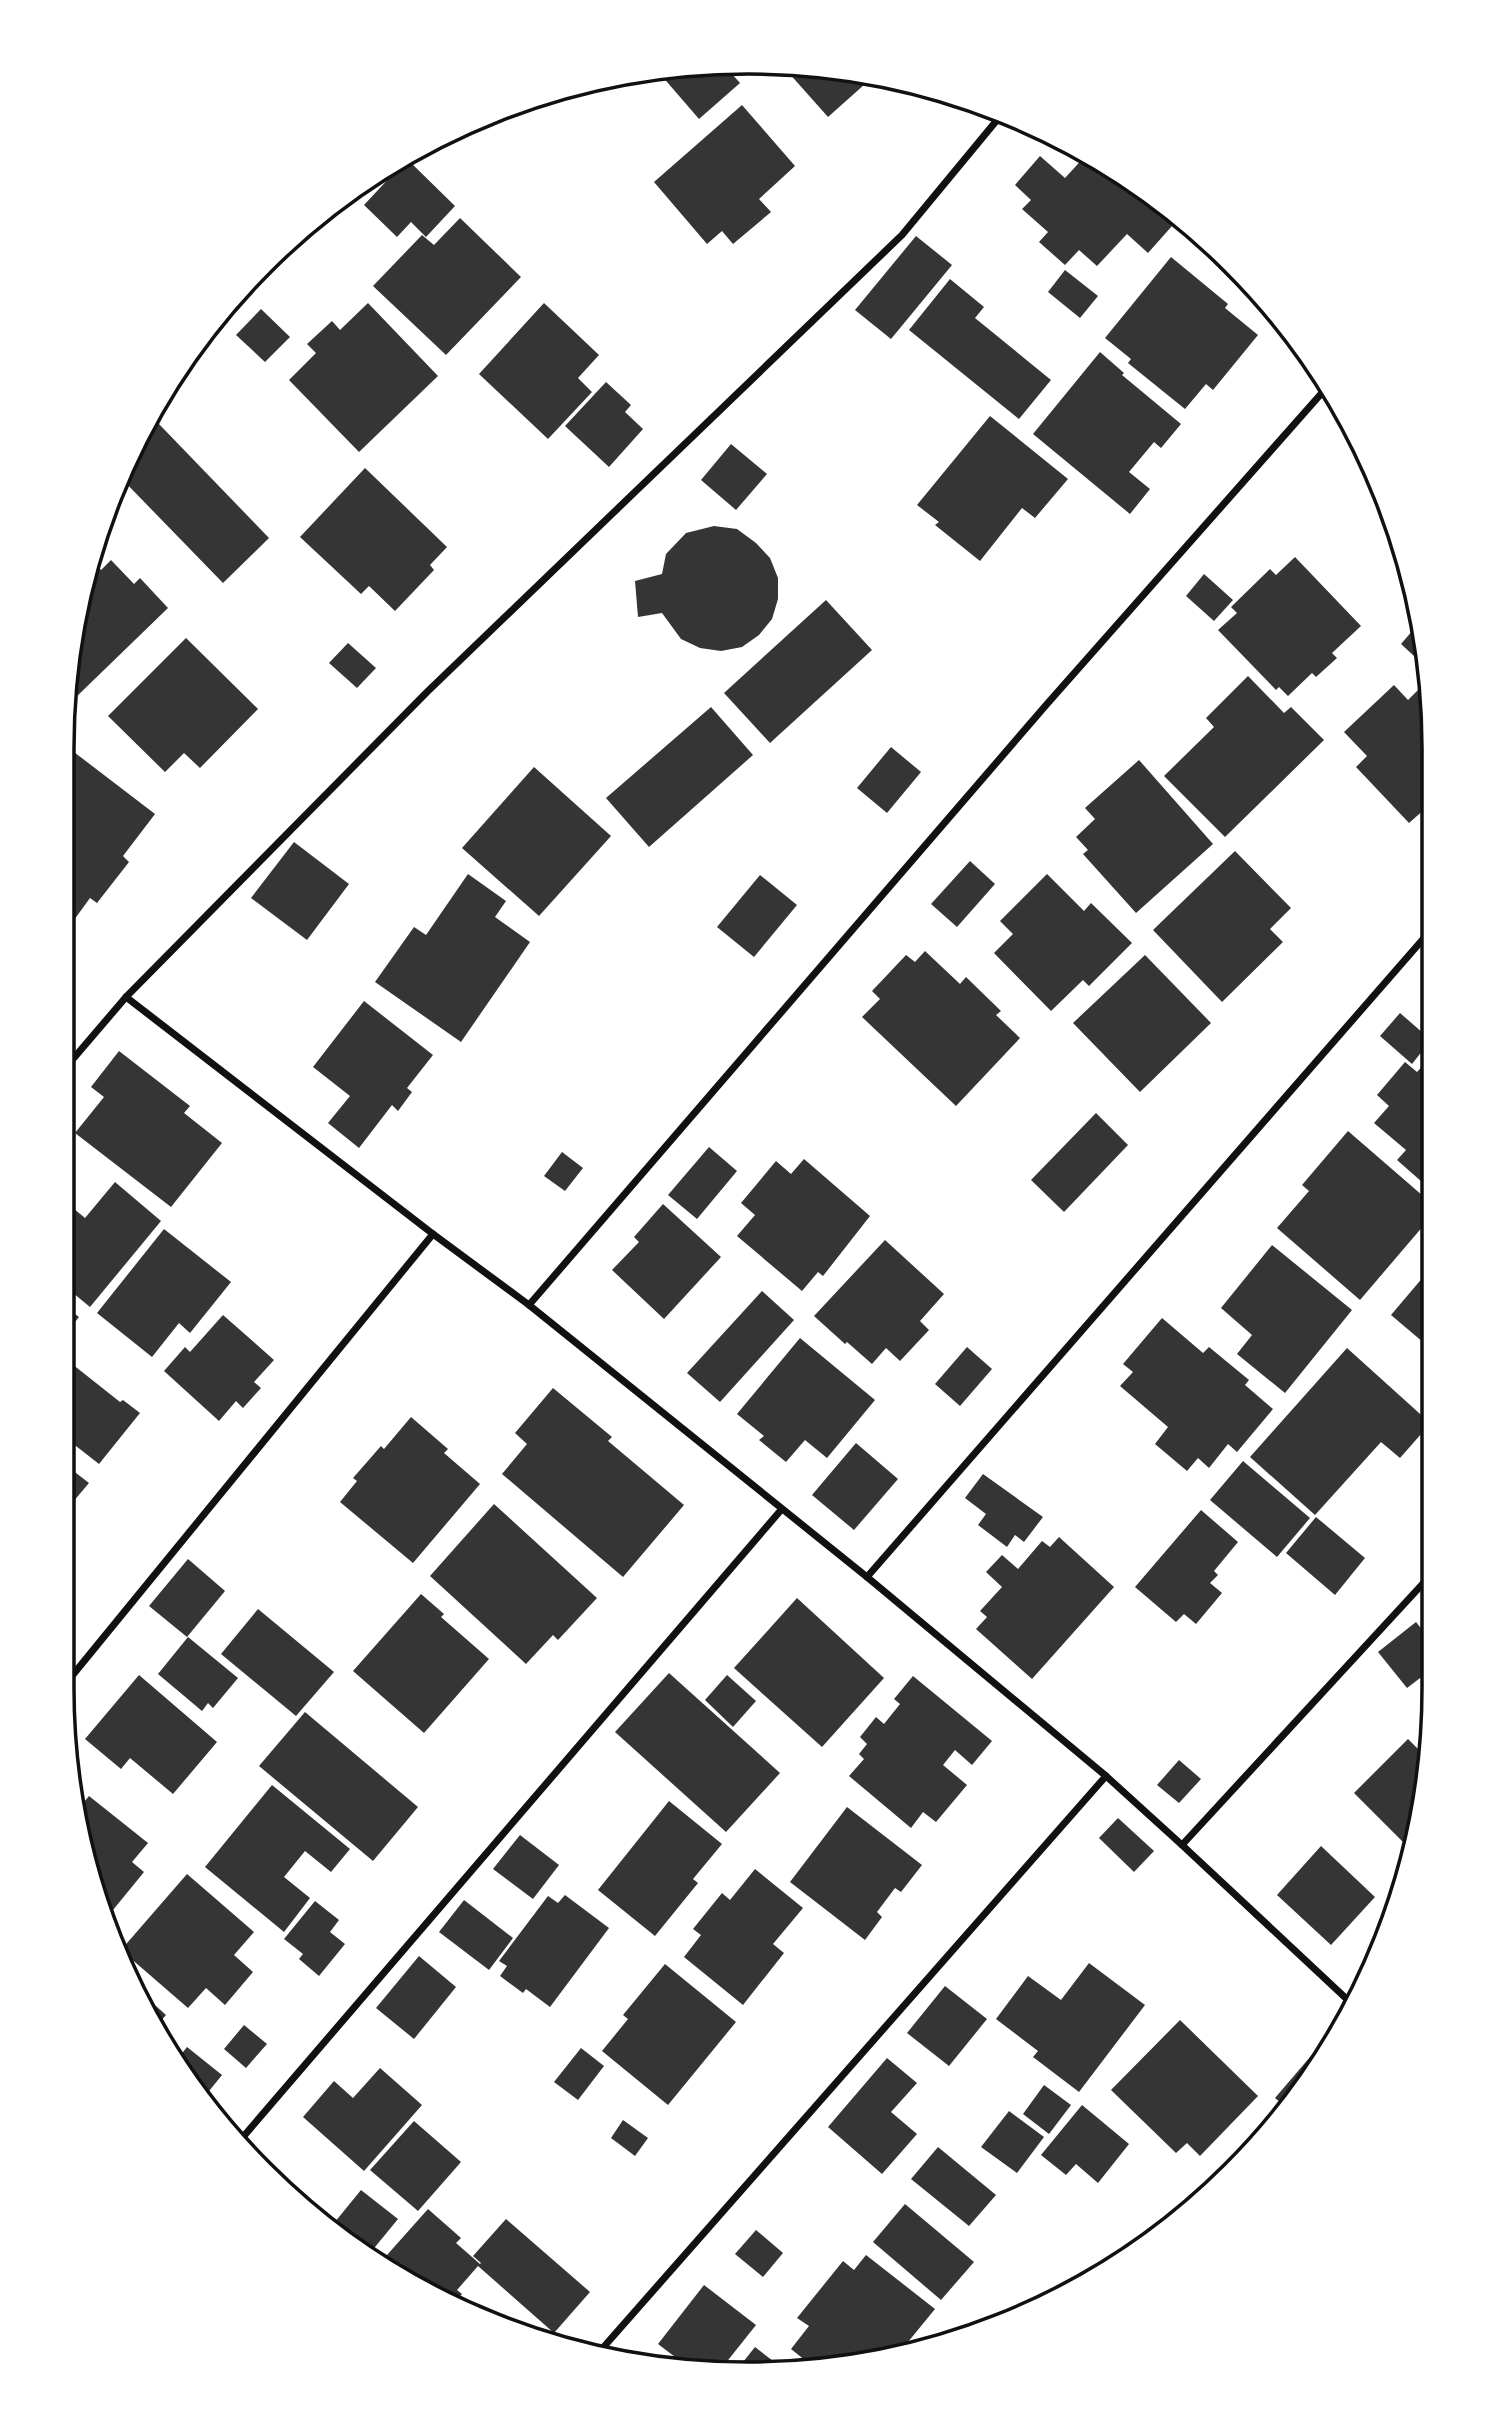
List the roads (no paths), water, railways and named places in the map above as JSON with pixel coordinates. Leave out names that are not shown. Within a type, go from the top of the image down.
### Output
[{"type":"street","points":[[74,1058],[126,997],[428,692],[902,235],[996,121]]},
{"type":"street","points":[[529,1305],[1047,704],[1321,394]]},
{"type":"street","points":[[867,1577],[1422,940]]},
{"type":"street","points":[[126,997],[529,1305],[867,1577],[1106,1776],[1345,1998]]},
{"type":"street","points":[[74,1673],[433,1234]]},
{"type":"street","points":[[244,2136],[781,1510]]},
{"type":"street","points":[[1182,1845],[1422,1585]]},
{"type":"street","points":[[604,2346],[1106,1776]]}]
